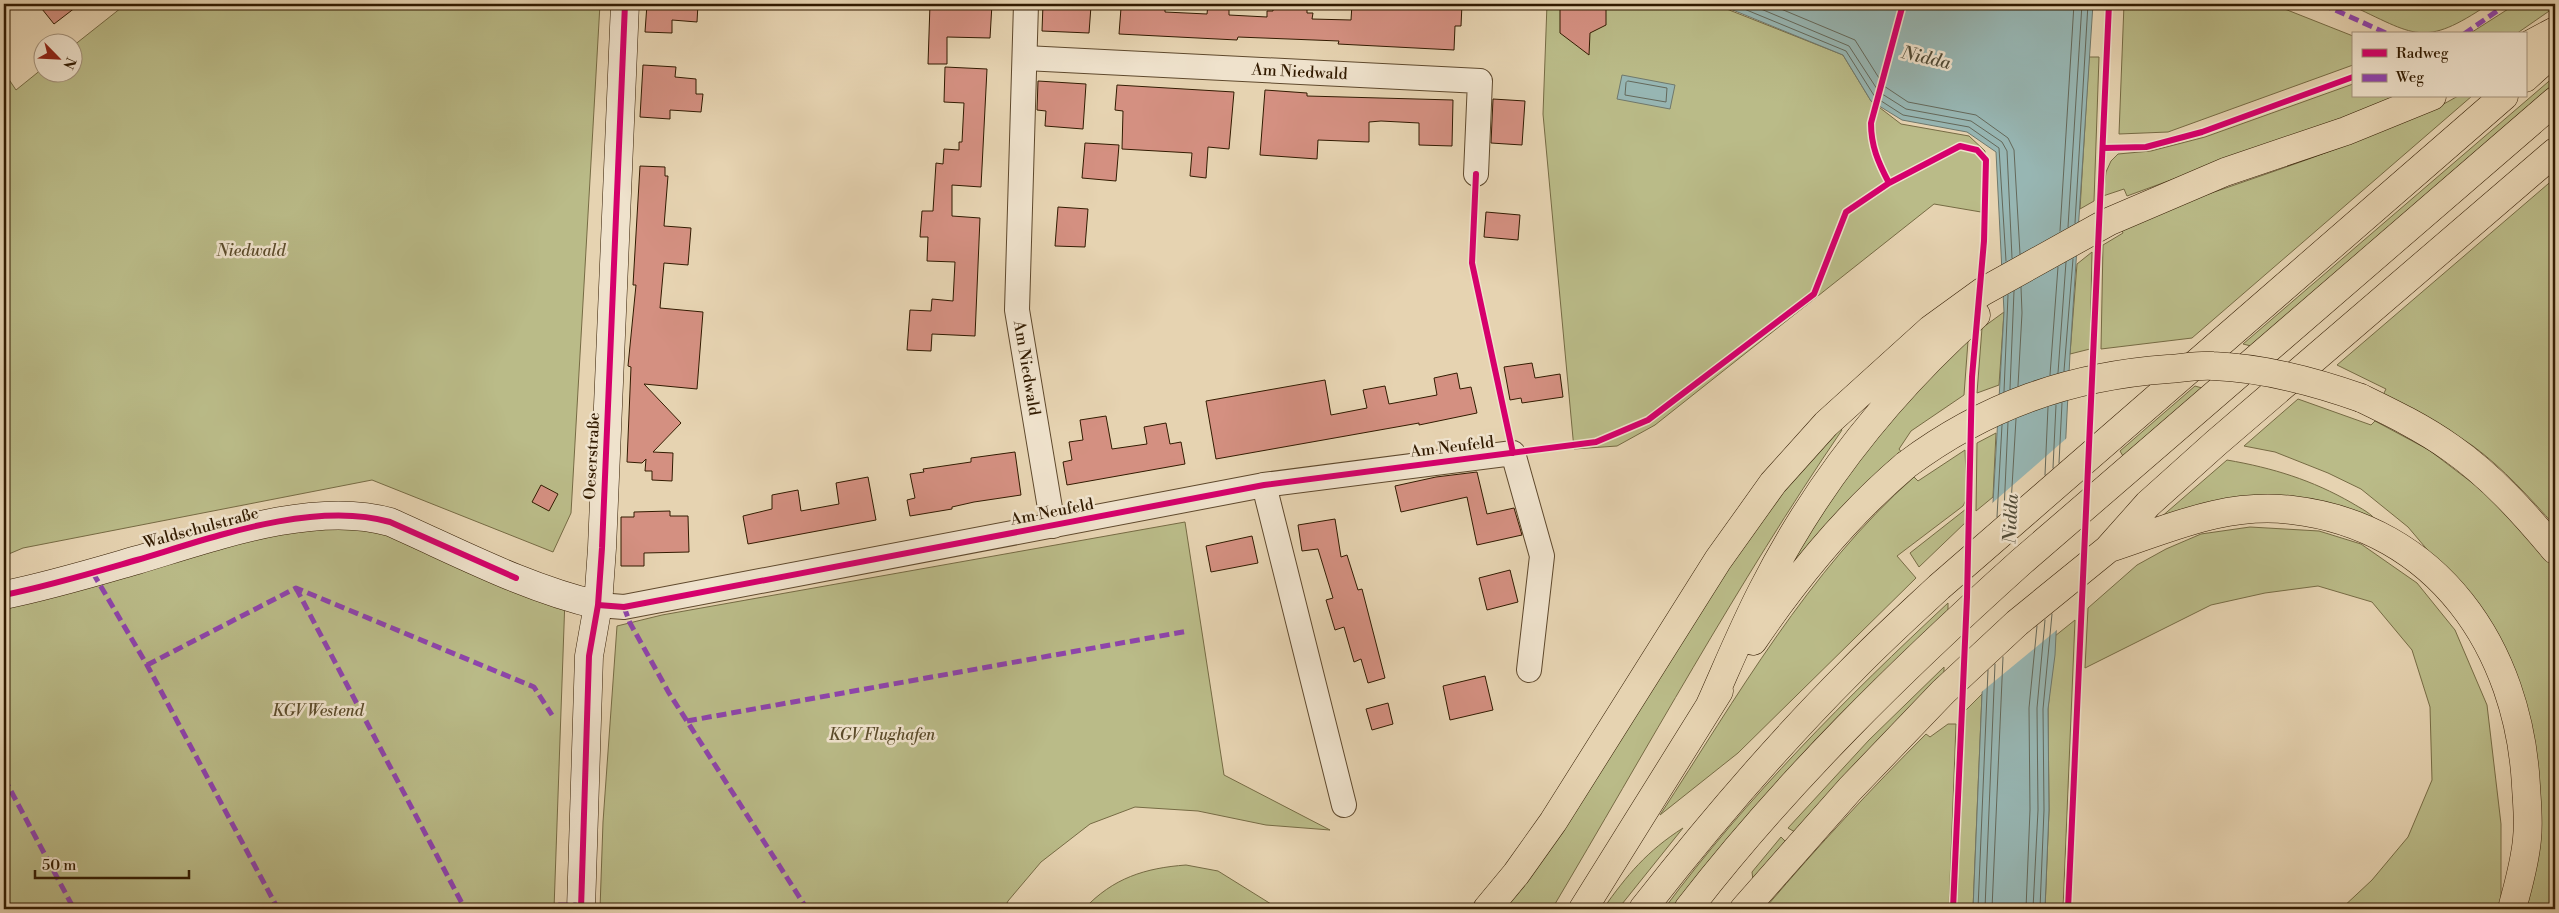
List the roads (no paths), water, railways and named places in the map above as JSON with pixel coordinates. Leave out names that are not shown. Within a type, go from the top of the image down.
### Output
[{"type":"highway","points":[[2526,46],[2555,31]]},
{"type":"highway","points":[[2526,77],[2555,51]]},
{"type":"highway","points":[[1487,909],[1516,874],[1553,822],[1718,560],[1773,483],[1826,424],[2037,261],[2108,222],[2225,172],[2346,131],[2427,98]]},
{"type":"highway","points":[[1643,909],[1688,851],[1766,760],[1851,671],[1939,587],[2502,98]]},
{"type":"highway","points":[[1688,909],[1723,864],[1817,759],[1855,718],[1947,629],[2555,101]]},
{"type":"highway","points":[[1744,909],[1850,789],[1943,692],[2017,623],[2108,549],[2148,504],[2216,443],[2555,152]]},
{"type":"highway","points":[[1710,705],[1762,591],[1798,527],[1870,424],[1935,339]]},
{"type":"highway","points":[[1583,909],[1710,705],[1786,592],[1869,496],[1936,443],[1984,415],[2080,380],[2136,371],[2212,366],[2300,378],[2360,398],[2409,421],[2452,448],[2524,512],[2555,550]]},
{"type":"highway","points":[[2108,549],[2186,521],[2220,512],[2257,509],[2292,510],[2330,517],[2364,529],[2403,549],[2438,577],[2464,604],[2488,640],[2506,680],[2519,724],[2525,765],[2527,838],[2512,909]]},
{"type":"street","name":"Oeserstraße","points":[[581,909],[589,656],[598,605],[625,4]]},
{"type":"street","name":"Am Niedwald","points":[[1026,4],[1026,58],[1017,310],[1053,526]]},
{"type":"street","name":"Am Niedwald","points":[[1026,58],[1480,81],[1476,174]]},
{"type":"street","name":"Am Neufeld","points":[[598,605],[624,607],[1264,486],[1512,453],[1542,556],[1530,670]]},
{"type":"street","points":[[1264,486],[1344,805]]},
{"type":"street","name":"Waldschulstraße","points":[[4,595],[51,585],[260,525],[338,514],[369,516],[390,522],[516,578],[568,598],[598,605]]},
{"type":"water","name":"Nidda","points":[[1718,4],[2093,4],[2070,354],[2055,655],[2048,709],[2049,810],[2045,909],[1973,909],[1982,694],[2004,312],[1996,152],[1967,132],[1902,120],[1871,101],[1843,55]]},
{"type":"water","points":[[1622,75],[1675,85],[1670,109],[1617,99]]},
{"type":"park label","name":"Niedwald","points":[[251,251]]},
{"type":"park label","name":"KGV Westend","points":[[318,711]]},
{"type":"park label","name":"KGV Flughafen","points":[[882,735]]}]
